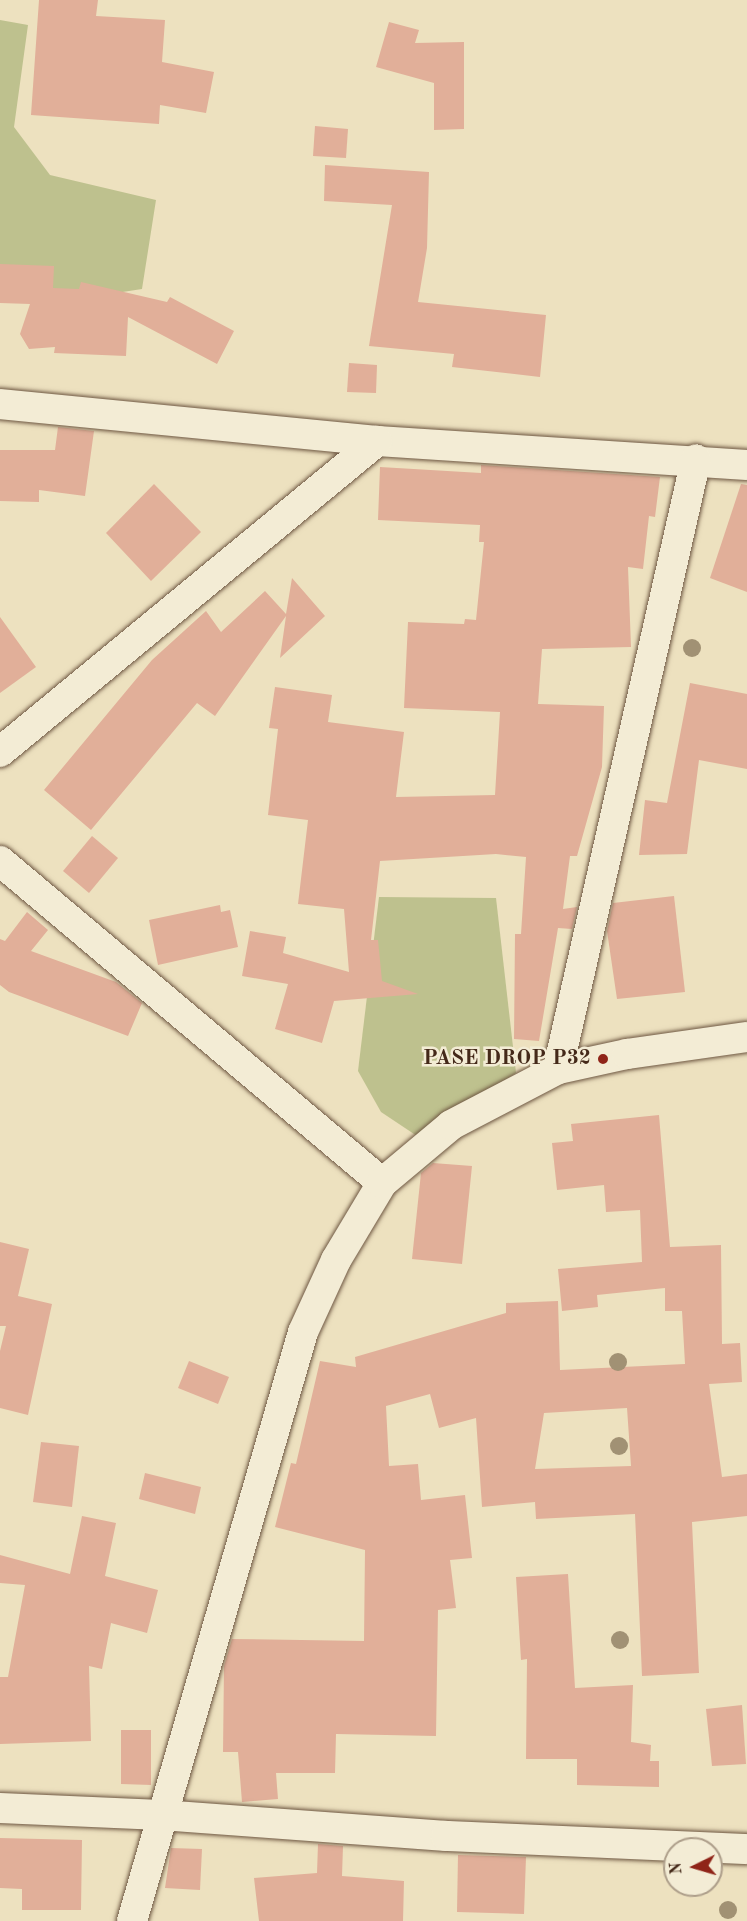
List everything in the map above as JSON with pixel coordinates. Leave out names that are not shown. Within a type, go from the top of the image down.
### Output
[{"type":"street","points":[[0,404],[377,441],[696,459],[747,465]]},
{"type":"street","points":[[0,752],[377,441]]},
{"type":"street","points":[[558,1069],[696,459]]},
{"type":"street","points":[[0,861],[382,1183]]},
{"type":"street","points":[[132,1921],[303,1332],[336,1260],[382,1183],[451,1125],[558,1069],[627,1054],[747,1037]]},
{"type":"street","points":[[0,1808],[161,1815],[446,1836],[747,1849]]},
{"type":"green space","points":[[0,20],[28,25],[14,127],[50,175],[156,200],[142,289],[90,297],[0,283]]},
{"type":"green space","points":[[379,897],[496,898],[516,1073],[417,1136],[381,1112],[358,1071]]},
{"type":"building","points":[[39,0],[98,0],[96,16],[165,20],[162,62],[214,72],[206,113],[160,105],[159,124],[31,115]]},
{"type":"building","points":[[389,22],[419,30],[415,43],[464,42],[464,129],[434,130],[434,83],[376,67]]},
{"type":"building","points":[[315,126],[348,129],[346,158],[313,156]]},
{"type":"building","points":[[325,165],[429,172],[427,248],[418,302],[546,315],[540,377],[452,367],[454,354],[369,346],[392,205],[324,201]]},
{"type":"building","points":[[0,264],[54,266],[53,288],[79,289],[81,282],[167,302],[170,297],[234,331],[217,364],[128,317],[126,356],[54,353],[55,347],[29,349],[20,334],[30,304],[0,303]]},
{"type":"building","points":[[349,363],[377,365],[376,393],[347,392]]},
{"type":"building","points":[[58,427],[94,431],[85,496],[39,490],[39,502],[0,501],[0,450],[55,450]]},
{"type":"building","points":[[481,465],[660,477],[655,517],[649,516],[643,569],[628,567],[631,647],[542,649],[538,704],[604,706],[602,767],[577,856],[570,856],[563,909],[577,907],[572,929],[558,928],[539,1041],[514,1039],[515,934],[521,934],[526,857],[496,854],[380,861],[371,940],[378,940],[382,981],[418,994],[334,1001],[322,1043],[275,1029],[288,984],[242,976],[250,931],[286,937],[283,953],[349,972],[344,909],[298,904],[308,820],[268,815],[278,729],[269,728],[275,687],[332,695],[328,722],[404,732],[396,797],[495,795],[500,712],[404,708],[408,622],[464,624],[465,619],[476,620],[484,542],[479,542],[480,525],[378,520],[380,467],[481,473]]},
{"type":"building","points":[[154,484],[201,532],[151,581],[106,533]]},
{"type":"building","points":[[741,484],[747,485],[747,592],[710,578]]},
{"type":"building","points":[[292,578],[325,616],[280,658],[286,616],[215,716],[197,703],[91,830],[44,790],[152,660],[206,611],[221,632],[265,591],[286,614]]},
{"type":"building","points":[[0,617],[36,667],[0,693]]},
{"type":"building","points":[[690,683],[747,694],[747,769],[699,760],[687,854],[639,855],[645,800],[667,803]]},
{"type":"building","points":[[92,836],[118,858],[89,893],[63,871]]},
{"type":"building","points":[[674,896],[685,992],[617,999],[607,931],[613,903]]},
{"type":"building","points":[[220,905],[221,912],[230,910],[238,947],[158,965],[149,920]]},
{"type":"building","points":[[27,912],[48,930],[31,951],[116,982],[142,1003],[128,1036],[9,992],[0,985],[0,939],[5,941]]},
{"type":"building","points":[[659,1115],[670,1247],[721,1245],[722,1344],[740,1343],[742,1382],[709,1384],[722,1477],[747,1474],[747,1516],[692,1522],[699,1673],[642,1676],[635,1514],[536,1519],[535,1502],[482,1507],[476,1418],[439,1428],[430,1394],[386,1406],[389,1466],[418,1464],[421,1500],[465,1495],[472,1558],[450,1560],[456,1608],[438,1610],[436,1736],[336,1734],[335,1773],[276,1773],[278,1799],[242,1802],[238,1752],[223,1752],[224,1666],[232,1639],[364,1641],[365,1550],[275,1527],[291,1463],[296,1464],[320,1361],[356,1367],[355,1357],[506,1313],[506,1303],[558,1301],[560,1370],[685,1364],[682,1311],[665,1311],[665,1288],[597,1295],[598,1307],[562,1311],[558,1269],[642,1262],[640,1210],[606,1212],[604,1185],[557,1190],[552,1143],[573,1141],[571,1124]],"holes":[[[627,1408],[631,1466],[535,1469],[544,1413]]]},
{"type":"building","points":[[433,1163],[472,1166],[462,1264],[412,1259],[421,1173]]},
{"type":"building","points":[[0,1242],[29,1249],[18,1296],[52,1304],[28,1415],[0,1408],[0,1351],[6,1326],[0,1326]]},
{"type":"building","points":[[189,1361],[229,1377],[218,1404],[178,1388]]},
{"type":"building","points":[[41,1442],[79,1446],[72,1507],[33,1502]]},
{"type":"building","points":[[145,1473],[201,1487],[195,1514],[139,1499]]},
{"type":"building","points":[[82,1516],[116,1523],[105,1576],[158,1590],[147,1633],[111,1623],[102,1669],[89,1666],[91,1741],[0,1744],[0,1677],[8,1677],[25,1585],[0,1583],[0,1555],[70,1574]]},
{"type":"building","points":[[568,1574],[575,1688],[633,1685],[631,1742],[651,1745],[650,1761],[659,1761],[659,1787],[577,1785],[577,1759],[526,1759],[527,1659],[521,1660],[516,1577]]},
{"type":"building","points":[[742,1705],[746,1764],[712,1766],[706,1709]]},
{"type":"building","points":[[121,1730],[151,1730],[151,1785],[121,1784]]},
{"type":"building","points":[[0,1838],[82,1840],[81,1910],[22,1910],[22,1889],[0,1888]]},
{"type":"building","points":[[318,1844],[343,1846],[342,1876],[404,1881],[403,1921],[259,1921],[254,1878],[317,1873]]},
{"type":"building","points":[[171,1848],[202,1849],[200,1890],[165,1888]]},
{"type":"building","points":[[458,1855],[526,1857],[524,1914],[457,1912]]},
{"type":"place","name":"PASE DROP P32","points":[[603,1059]]}]
